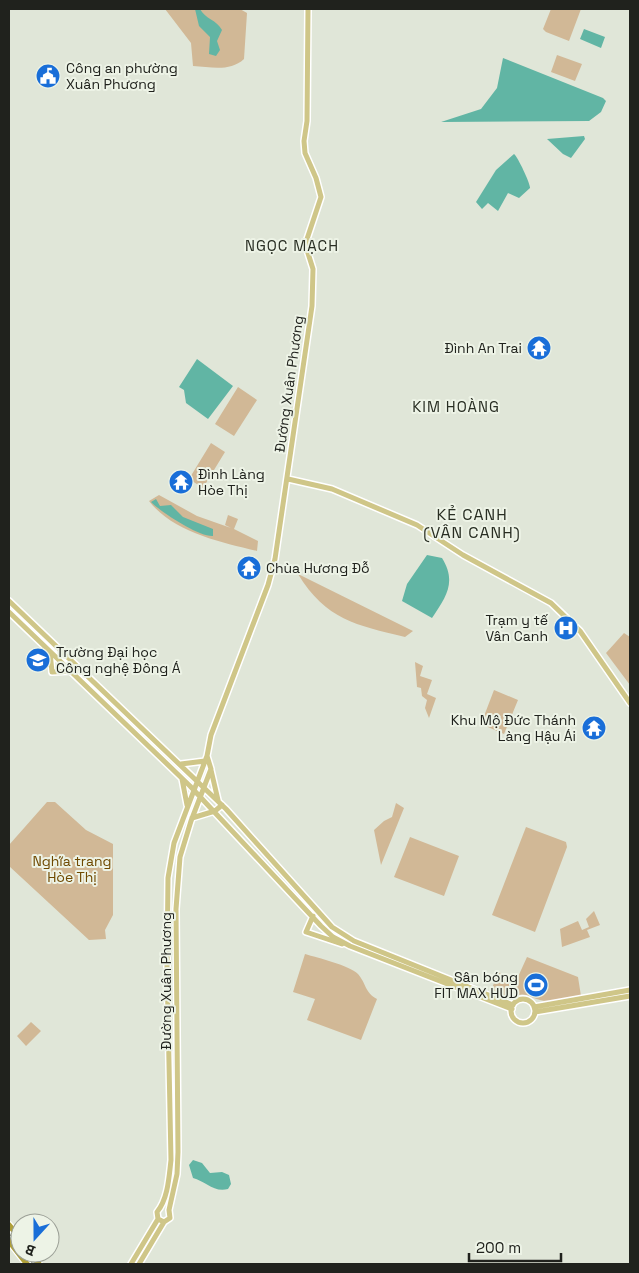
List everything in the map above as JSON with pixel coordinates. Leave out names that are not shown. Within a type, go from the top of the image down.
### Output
[{"type":"highway","points":[[9,1240],[27,1264]]},
{"type":"main road","name":"Đường Xuân Phương","points":[[161,1209],[171,1160],[167,897],[172,850],[206,758],[211,735],[273,568],[280,536],[312,306],[313,269],[307,250],[307,240],[321,197],[316,178],[305,153],[304,141],[308,9]]},
{"type":"main road","points":[[288,479],[332,489],[417,525],[463,555],[550,603],[580,631],[630,703]]},
{"type":"main road","points":[[9,601],[220,803],[332,927],[354,942],[513,1007]]},
{"type":"main road","points":[[9,612],[216,811],[278,883],[329,934],[350,946]]},
{"type":"main road","points":[[50,651],[52,672],[71,671]]},
{"type":"main road","points":[[181,764],[206,758],[211,768],[220,803],[216,811],[191,819],[183,818]]},
{"type":"main road","name":"Đường Xuân Phương","points":[[169,1210],[175,1184],[178,1152],[177,897],[180,857],[191,819],[211,768]]},
{"type":"main road","points":[[182,778],[187,806]]},
{"type":"main road","points":[[167,897],[177,897]]},
{"type":"main road","points":[[317,911],[312,917],[306,932],[350,946],[513,1007]]},
{"type":"main road","points":[[535,1009],[630,990]]},
{"type":"main road","points":[[535,1009],[630,996]]},
{"type":"main road","points":[[525,999],[531,1002],[535,1009],[530,1020],[523,1022],[514,1017],[513,1007],[518,1000],[525,999]]},
{"type":"main road","points":[[131,1264],[158,1219],[157,1212],[161,1209],[169,1210],[170,1218],[164,1222],[139,1264]]},
{"type":"main road","points":[[158,1219],[164,1222]]},
{"type":"green space","points":[[165,9],[240,9],[247,13],[244,59],[233,66],[226,67],[193,66],[191,43]]},
{"type":"green space","points":[[551,9],[581,9],[569,41],[543,29]]},
{"type":"green space","points":[[557,55],[582,64],[575,81],[551,72]]},
{"type":"green space","points":[[238,387],[257,400],[234,436],[215,424]]},
{"type":"green space","points":[[211,443],[225,452],[203,488],[189,479]]},
{"type":"green space","points":[[159,495],[197,516],[231,528],[225,525],[228,515],[238,519],[234,529],[258,541],[257,551],[198,534],[171,521],[149,501]]},
{"type":"green space","points":[[298,574],[413,631],[405,637],[372,629],[344,618],[320,602]]},
{"type":"green space","points":[[624,633],[630,637],[630,685],[606,653]]},
{"type":"green space","points":[[415,662],[423,666],[420,676],[432,680],[427,694],[436,698],[429,718],[425,708],[427,700],[422,696],[421,688],[417,687]]},
{"type":"green space","points":[[494,690],[518,700],[504,734],[481,724]]},
{"type":"green space","name":"Nghĩa trang Hòe Thị","points":[[47,802],[55,802],[86,830],[113,844],[113,915],[105,930],[106,939],[89,940],[9,866],[9,845]]},
{"type":"green space","points":[[396,803],[404,808],[381,865],[374,830],[392,817]]},
{"type":"green space","points":[[526,827],[566,842],[567,847],[535,932],[492,915]]},
{"type":"green space","points":[[410,837],[459,856],[444,896],[394,877]]},
{"type":"green space","points":[[594,911],[600,925],[587,930],[590,937],[562,947],[560,929],[578,921],[582,930],[589,927],[586,919]]},
{"type":"green space","points":[[305,954],[333,962],[354,971],[361,977],[370,994],[377,999],[361,1040],[307,1020],[315,999],[293,992]]},
{"type":"green space","name":"Sân bóng FIT MAX HUD","points":[[527,957],[578,977],[581,996],[544,1001],[526,995],[510,998],[491,991],[498,972],[517,979]]},
{"type":"green space","points":[[31,1022],[41,1031],[26,1046],[17,1036]]},
{"type":"water","points":[[195,9],[200,9],[222,30],[217,41],[220,50],[216,56],[209,54],[210,37],[199,26]]},
{"type":"water","points":[[584,29],[605,37],[601,48],[580,39]]},
{"type":"water","points":[[503,58],[603,98],[606,101],[601,112],[589,121],[441,122],[481,109],[497,88]]},
{"type":"water","points":[[584,136],[585,139],[571,158],[563,154],[547,139]]},
{"type":"water","points":[[514,154],[524,171],[530,188],[519,198],[508,193],[498,211],[488,203],[482,209],[476,202],[496,170]]},
{"type":"water","points":[[197,359],[233,386],[208,419],[186,403],[184,390],[179,387]]},
{"type":"water","points":[[156,499],[160,506],[171,505],[183,517],[213,529],[213,536],[199,533],[163,512],[151,502]]},
{"type":"water","points":[[427,555],[442,558],[449,575],[448,589],[442,603],[432,618],[402,601],[407,584]]},
{"type":"water","points":[[193,1160],[202,1163],[210,1173],[222,1172],[229,1175],[231,1184],[228,1189],[214,1188],[193,1178],[189,1165]]},
{"type":"place","name":"Công an phường Xuân Phương","points":[[48,76]]},
{"type":"place","name":"Đình An Trai","points":[[539,348]]},
{"type":"place","name":"Đình Làng Hòe Thị","points":[[181,482]]},
{"type":"place","name":"Chùa Hương Đỗ","points":[[249,568]]},
{"type":"place","name":"Trạm y tế Vân Canh","points":[[566,628]]},
{"type":"place","name":"Trường Đại học Công nghệ Đông Á","points":[[38,660]]},
{"type":"place","name":"Khu Mộ Đức Thánh Làng Hậu Ái","points":[[594,728]]},
{"type":"place","name":"Sân bóng FIT MAX HUD","points":[[536,985]]},
{"type":"district","name":"NGỌC MẠCH","points":[[292,245]]},
{"type":"district","name":"KIM HOÀNG","points":[[456,406]]},
{"type":"district","name":"KẺ CANH (VÂN CANH)","points":[[472,523]]}]
